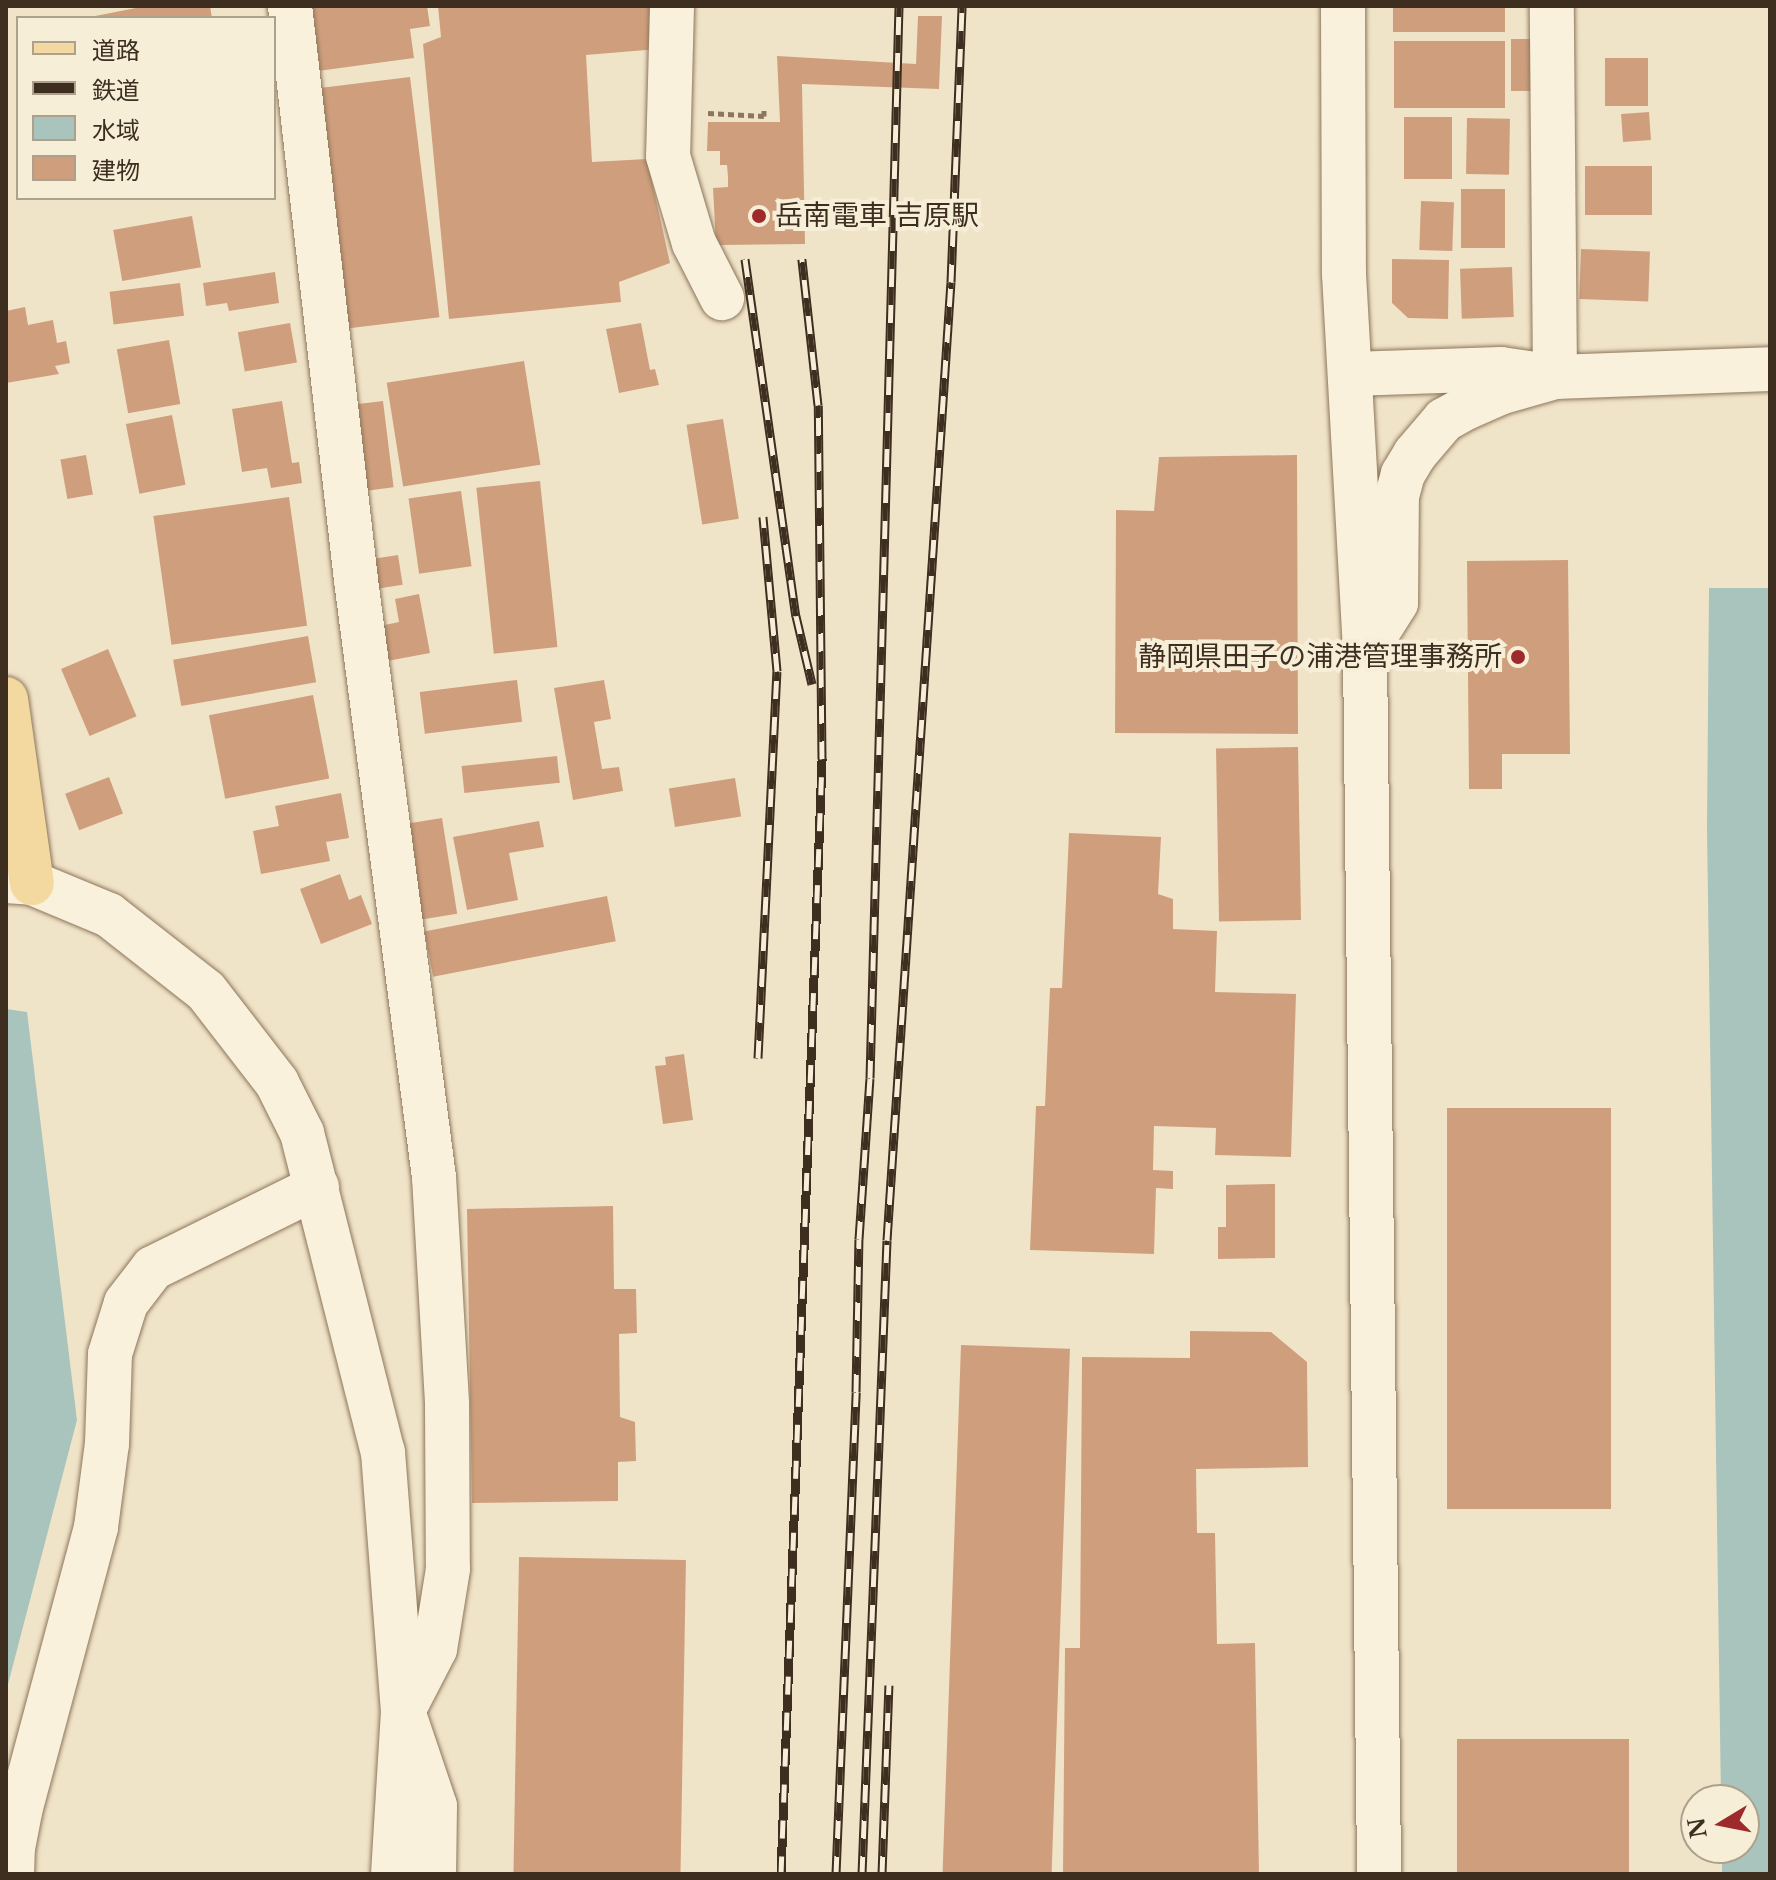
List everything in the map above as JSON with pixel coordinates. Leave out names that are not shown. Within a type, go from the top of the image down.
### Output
[{"type":"main road","points":[[6,699],[19,882]]},
{"type":"street","points":[[290,6],[356,580],[434,1177],[447,1404],[448,1569],[435,1649],[403,1711],[435,1806],[434,1874]]},
{"type":"street","points":[[672,6],[668,156],[694,243],[722,298]]},
{"type":"street","points":[[1343,6],[1344,274],[1365,652],[1379,1874]]},
{"type":"street","points":[[1552,6],[1555,377]]},
{"type":"street","points":[[1351,374],[1501,369],[1555,377],[1770,369]]},
{"type":"street","points":[[1365,652],[1396,603],[1397,496],[1403,474],[1415,454],[1444,420],[1499,393],[1555,377]]},
{"type":"street","points":[[19,882],[109,915],[206,991],[277,1083],[302,1133],[383,1452],[403,1711],[393,1874]]},
{"type":"street","points":[[12,1874],[20,1811],[96,1527],[107,1444],[110,1354],[126,1303],[153,1268],[317,1187]]},
{"type":"water","points":[[1709,588],[1770,588],[1770,1874],[1722,1874],[1722,1864],[1760,1864],[1760,1784],[1721,1784],[1707,829]]},
{"type":"water","points":[[6,1009],[27,1012],[77,1420],[6,1692]]},
{"type":"building","points":[[146,6],[210,6],[212,16],[95,16]]},
{"type":"building","points":[[309,6],[427,6],[430,26],[410,29],[414,58],[318,71]]},
{"type":"building","points":[[438,6],[659,6],[658,49],[586,55],[592,162],[647,159],[670,263],[619,282],[621,302],[449,319],[423,44],[441,37]]},
{"type":"building","points":[[1393,6],[1505,6],[1505,32],[1393,32]]},
{"type":"building","points":[[918,16],[942,16],[939,89],[802,84],[805,244],[716,245],[713,188],[728,187],[728,177],[727,165],[720,165],[720,151],[707,151],[708,122],[780,122],[777,56],[916,64]]},
{"type":"building","points":[[1511,39],[1531,39],[1531,91],[1511,91]]},
{"type":"building","points":[[1394,41],[1505,41],[1505,108],[1394,108]]},
{"type":"building","points":[[1605,58],[1648,58],[1648,106],[1605,106]]},
{"type":"building","points":[[410,77],[439,317],[347,329],[318,88]]},
{"type":"building","points":[[1649,112],[1651,140],[1623,142],[1621,114]]},
{"type":"building","points":[[1404,117],[1452,117],[1452,179],[1404,179]]},
{"type":"building","points":[[1467,118],[1510,119],[1509,175],[1466,174]]},
{"type":"building","points":[[1585,166],[1652,166],[1652,215],[1585,215]]},
{"type":"building","points":[[1461,189],[1505,189],[1505,248],[1461,248]]},
{"type":"building","points":[[1421,201],[1454,202],[1452,251],[1419,250]]},
{"type":"building","points":[[192,216],[201,267],[122,281],[113,230]]},
{"type":"building","points":[[1581,249],[1650,251],[1648,301],[1579,299]]},
{"type":"building","points":[[1392,259],[1449,260],[1448,319],[1408,318],[1392,303]]},
{"type":"building","points":[[1512,267],[1514,317],[1462,319],[1460,269]]},
{"type":"building","points":[[275,272],[279,303],[229,311],[227,303],[206,306],[203,283]]},
{"type":"building","points":[[180,283],[184,316],[114,324],[110,292]]},
{"type":"building","points":[[25,307],[28,325],[53,320],[57,343],[66,341],[70,363],[55,366],[59,374],[6,383],[6,311]]},
{"type":"building","points":[[290,323],[297,362],[245,372],[238,332]]},
{"type":"building","points":[[641,323],[650,370],[655,369],[659,385],[619,393],[606,329]]},
{"type":"building","points":[[169,340],[180,404],[128,413],[117,349]]},
{"type":"building","points":[[524,361],[540,465],[403,486],[387,383]]},
{"type":"building","points":[[282,401],[292,463],[299,462],[302,483],[271,488],[267,468],[242,472],[232,409]]},
{"type":"building","points":[[383,401],[394,487],[365,491],[354,405]]},
{"type":"building","points":[[172,415],[186,485],[139,494],[126,424]]},
{"type":"building","points":[[723,419],[739,519],[702,525],[686,425]]},
{"type":"building","points":[[86,455],[93,494],[67,499],[60,460]]},
{"type":"building","points":[[1297,455],[1298,734],[1115,733],[1116,510],[1154,511],[1159,457]]},
{"type":"building","points":[[540,481],[557,647],[494,654],[476,488]]},
{"type":"building","points":[[461,491],[472,566],[419,574],[409,498]]},
{"type":"building","points":[[289,497],[307,626],[171,645],[153,516]]},
{"type":"building","points":[[398,555],[403,585],[377,589],[372,559]]},
{"type":"building","name":"静岡県田子の浦港管理事務所","points":[[1568,560],[1570,754],[1502,754],[1502,789],[1469,789],[1467,561]]},
{"type":"building","points":[[419,594],[430,653],[387,661],[380,626],[399,622],[395,599]]},
{"type":"building","points":[[308,636],[316,682],[181,706],[173,660]]},
{"type":"building","points":[[108,649],[137,716],[90,736],[61,669]]},
{"type":"building","points":[[517,680],[522,722],[425,734],[420,692]]},
{"type":"building","points":[[604,680],[611,719],[594,722],[602,769],[619,767],[623,791],[573,800],[554,688]]},
{"type":"building","points":[[313,695],[329,778],[225,799],[209,715]]},
{"type":"building","points":[[1298,747],[1301,920],[1219,921],[1216,748]]},
{"type":"building","points":[[557,756],[560,783],[464,793],[462,766]]},
{"type":"building","points":[[109,777],[123,813],[79,830],[65,794]]},
{"type":"building","points":[[735,778],[741,817],[675,827],[669,788]]},
{"type":"building","points":[[341,793],[349,838],[326,842],[330,861],[261,874],[253,831],[279,826],[275,806]]},
{"type":"building","points":[[442,818],[457,914],[422,919],[406,824]]},
{"type":"building","points":[[539,821],[544,847],[509,853],[518,900],[467,910],[453,837]]},
{"type":"building","points":[[1069,833],[1161,837],[1158,894],[1173,899],[1173,929],[1217,931],[1215,992],[1296,994],[1291,1157],[1215,1155],[1216,1128],[1154,1126],[1153,1170],[1173,1171],[1173,1189],[1156,1188],[1154,1254],[1030,1250],[1036,1106],[1045,1106],[1050,988],[1062,988]]},
{"type":"building","points":[[340,874],[349,900],[361,895],[372,924],[321,944],[300,889]]},
{"type":"building","points":[[607,896],[616,941],[433,977],[424,931]]},
{"type":"building","points":[[684,1054],[693,1120],[663,1124],[655,1066],[666,1065],[665,1057]]},
{"type":"building","points":[[1447,1108],[1611,1108],[1611,1509],[1447,1509]]},
{"type":"building","points":[[1275,1184],[1275,1258],[1218,1259],[1218,1227],[1226,1227],[1226,1185]]},
{"type":"building","points":[[613,1206],[614,1289],[636,1289],[637,1333],[619,1334],[620,1417],[635,1422],[636,1461],[618,1462],[618,1501],[472,1503],[467,1209]]},
{"type":"building","points":[[1190,1331],[1271,1332],[1307,1362],[1308,1467],[1196,1469],[1197,1533],[1215,1533],[1217,1644],[1255,1643],[1259,1874],[1063,1874],[1065,1648],[1080,1648],[1082,1357],[1190,1358]]},
{"type":"building","points":[[961,1345],[1070,1349],[1052,1874],[943,1874]]},
{"type":"building","points":[[519,1557],[686,1560],[680,1874],[513,1874]]},
{"type":"building","points":[[1457,1739],[1629,1739],[1629,1874],[1457,1874]]},
{"type":"railway","points":[[836,1874],[856,1392],[859,1239],[870,1078],[899,6]]},
{"type":"railway","points":[[862,1874],[887,1240],[951,282],[962,6]]},
{"type":"railway","points":[[745,259],[796,616],[812,684]]},
{"type":"railway","points":[[781,1874],[822,759],[818,405],[802,259]]},
{"type":"railway","points":[[758,1058],[777,671],[763,517]]},
{"type":"railway","points":[[882,1874],[889,1685]]},
{"type":"place","name":"岳南電車 吉原駅","points":[[759,216]]},
{"type":"place","name":"静岡県田子の浦港管理事務所","points":[[1518,657]]}]
